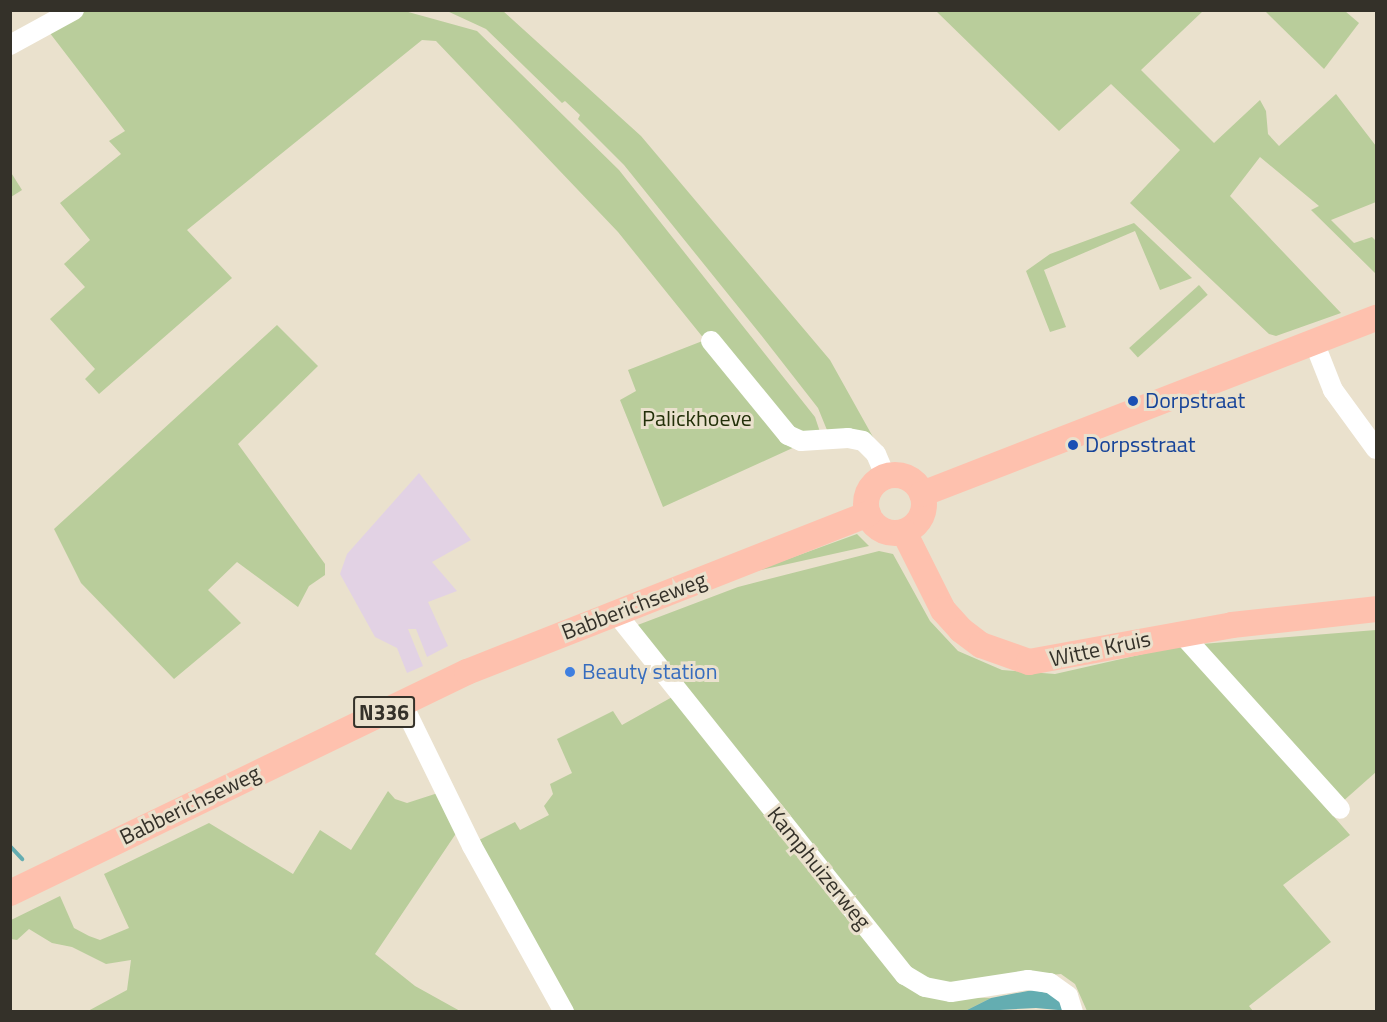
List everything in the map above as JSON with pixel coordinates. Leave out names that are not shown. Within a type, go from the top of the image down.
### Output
[{"type":"main road","points":[[922,494],[1377,318]]},
{"type":"main road","points":[[886,477],[907,478],[922,494],[921,516],[904,532],[882,530],[868,514],[869,491],[886,477]]},
{"type":"main road","name":"Babberichseweg","points":[[10,893],[402,703],[615,612],[868,514]]},
{"type":"main road","name":"Witte Kruis","points":[[904,532],[943,610],[981,645],[1006,656],[1039,662],[1181,633],[1377,609]]},
{"type":"street","points":[[10,45],[74,10]]},
{"type":"street","points":[[711,341],[788,435],[801,441],[848,438],[863,441],[876,454],[886,477]]},
{"type":"street","points":[[1314,342],[1333,390],[1377,449]]},
{"type":"street","name":"Kamphuizerweg","points":[[615,612],[905,975],[925,987],[951,992],[1028,980],[1050,982],[1068,996],[1073,1011]]},
{"type":"street","name":"Witte Kruis","points":[[1181,633],[1340,810]]},
{"type":"street","points":[[402,703],[472,846],[564,1011]]},
{"type":"shaded area","points":[[419,473],[471,540],[432,562],[457,591],[428,602],[448,646],[427,657],[416,629],[408,629],[423,666],[407,673],[397,648],[375,637],[340,574],[347,554]]},
{"type":"green space","name":"Palickhoeve","points":[[79,10],[401,10],[477,31],[619,170],[815,417],[821,435],[663,507],[620,400],[636,391],[628,370],[705,340],[618,232],[436,41],[422,40],[187,230],[232,278],[99,394],[85,379],[95,369],[50,319],[85,287],[64,264],[90,240],[60,203],[121,154],[109,141],[125,131],[46,28]]},
{"type":"green space","points":[[447,11],[503,11],[641,136],[830,360],[878,446],[829,435],[818,408],[624,165],[578,119],[580,115],[565,101],[562,103],[486,29]]},
{"type":"green space","points":[[936,11],[1203,11],[1141,70],[1214,143],[1260,100],[1266,111],[1268,134],[1279,146],[1336,94],[1376,146],[1376,202],[1331,220],[1354,243],[1372,237],[1376,241],[1376,274],[1311,210],[1319,206],[1260,157],[1230,196],[1341,313],[1276,336],[1269,334],[1130,203],[1180,150],[1111,84],[1059,131]]},
{"type":"green space","points":[[1265,11],[1345,11],[1359,23],[1324,69]]},
{"type":"green space","points":[[10,171],[22,190],[11,197],[10,197]]},
{"type":"green space","points":[[1134,223],[1192,278],[1160,290],[1135,231],[1044,270],[1066,327],[1050,332],[1026,271],[1050,254]]},
{"type":"green space","points":[[1199,285],[1208,295],[1138,358],[1129,348]]},
{"type":"green space","points":[[277,325],[318,366],[238,444],[325,564],[325,575],[309,586],[298,607],[237,562],[208,590],[241,623],[174,679],[81,583],[54,529]]},
{"type":"green space","points":[[857,534],[869,546],[752,572]]},
{"type":"green space","points":[[879,551],[893,554],[930,621],[958,651],[1002,670],[1055,674],[1183,645],[1350,835],[1283,885],[1331,942],[1249,1006],[1253,1011],[1087,1011],[1075,984],[1061,974],[958,984],[918,977],[635,626],[738,587]]},
{"type":"green space","points":[[1376,630],[1376,772],[1341,803],[1202,644]]},
{"type":"green space","points":[[674,696],[895,972],[954,997],[991,998],[963,1012],[568,1011],[475,842],[515,822],[520,830],[549,815],[544,806],[553,794],[550,784],[572,773],[557,739],[613,711],[622,725]]},
{"type":"green space","points":[[388,791],[395,799],[407,803],[441,792],[459,829],[375,954],[415,986],[460,1011],[88,1011],[127,990],[131,960],[106,964],[72,947],[52,943],[29,929],[17,940],[11,939],[11,920],[60,896],[74,928],[89,936],[100,940],[129,928],[104,874],[209,823],[293,874],[320,830],[351,850]]},
{"type":"water","points":[[1033,990],[1052,994],[1069,1011],[1036,1008],[963,1012],[991,998]]},
{"type":"waterway","points":[[10,846],[22,859]]},
{"type":"place","name":"Dorpstraat","points":[[1133,401]]},
{"type":"place","name":"Dorpsstraat","points":[[1073,445]]},
{"type":"place","name":"Beauty station","points":[[570,672]]}]
